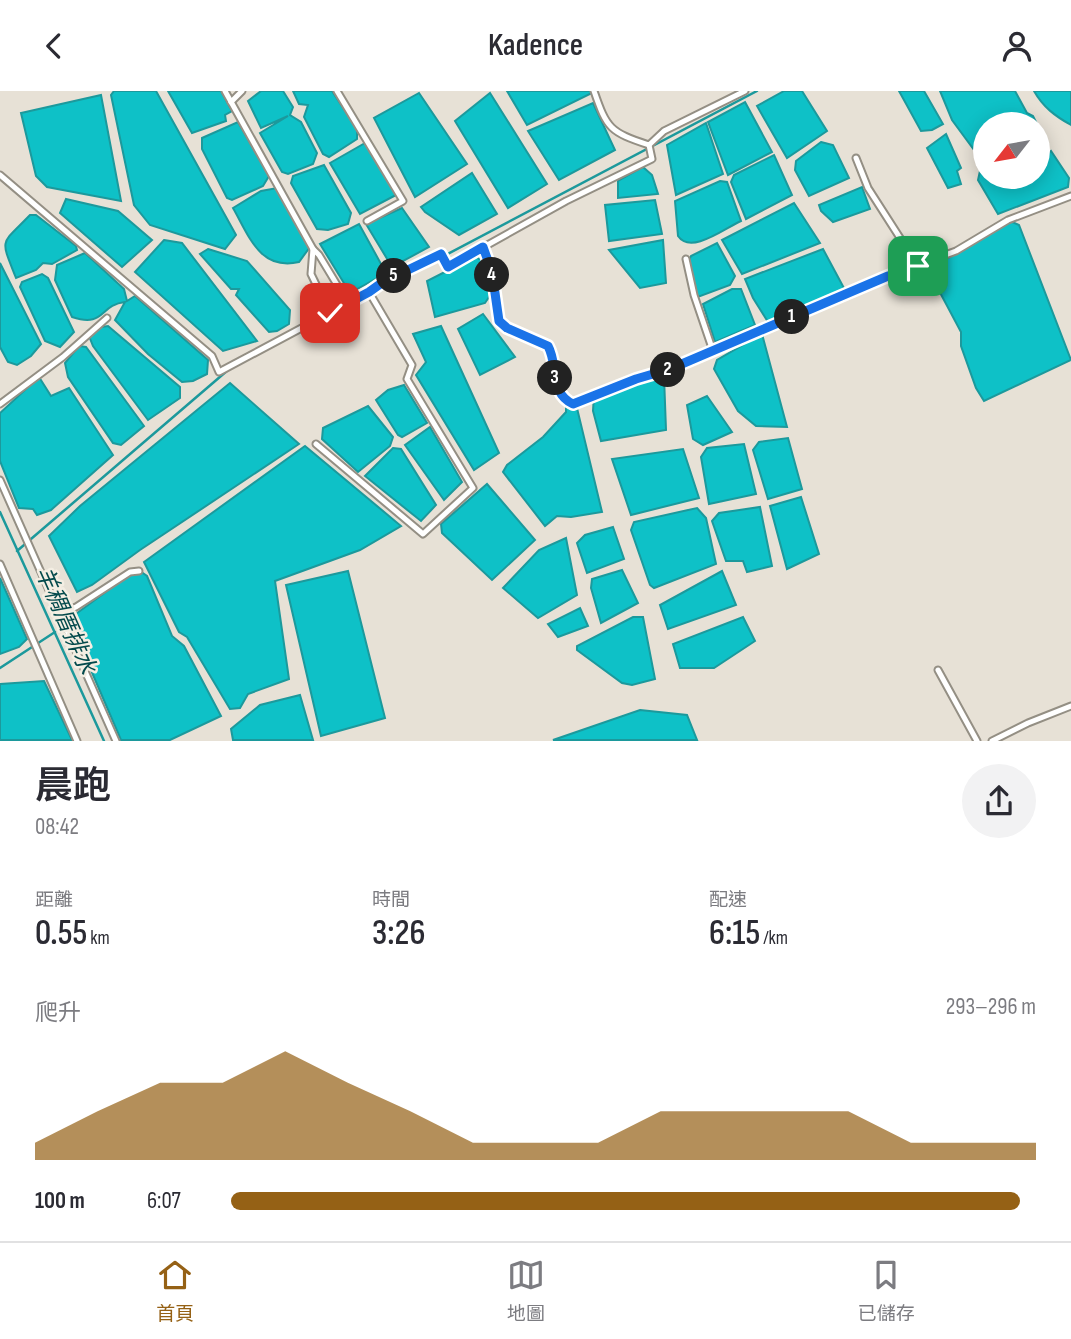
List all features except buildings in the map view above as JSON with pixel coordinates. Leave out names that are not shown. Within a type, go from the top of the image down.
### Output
[{"type":"lane","points":[[225,91],[313,249],[348,303]]},
{"type":"lane","points":[[231,102],[242,91]]},
{"type":"lane","points":[[337,91],[403,201],[367,221]]},
{"type":"lane","points":[[594,91],[609,127],[624,137],[649,145]]},
{"type":"lane","points":[[649,145],[664,131],[745,91]]},
{"type":"lane","points":[[0,175],[212,356],[219,372],[383,282],[441,254],[448,267],[566,201],[653,159],[649,145]]},
{"type":"lane","points":[[856,158],[868,188],[918,266]]},
{"type":"lane","points":[[483,247],[492,272],[499,321],[507,328],[548,346],[558,389],[568,402],[573,404],[713,351],[888,276],[956,251],[1008,220],[1071,196]]},
{"type":"lane","points":[[313,249],[311,274],[330,313]]},
{"type":"lane","points":[[685,259],[713,351]]},
{"type":"lane","points":[[316,444],[423,534],[473,488],[407,379],[412,365],[369,292]]},
{"type":"lane","points":[[0,404],[63,357],[107,318]]},
{"type":"lane","points":[[0,480],[116,740]]},
{"type":"lane","points":[[0,564],[77,740]]},
{"type":"lane","points":[[61,613],[76,607],[130,572],[139,571]]},
{"type":"lane","points":[[938,670],[977,740]]},
{"type":"lane","points":[[992,740],[1071,706]]},
{"type":"water","points":[[114,91],[156,91],[236,235],[225,249],[150,225],[134,205],[111,95]]},
{"type":"water","points":[[168,91],[221,91],[232,111],[225,115],[226,121],[192,133]]},
{"type":"water","points":[[261,91],[283,91],[293,107],[290,115],[301,122],[317,153],[313,164],[288,174],[282,172],[260,133],[288,116],[261,128],[248,101]]},
{"type":"water","points":[[293,91],[332,91],[357,129],[357,139],[329,157],[323,154],[304,117],[308,105],[299,104]]},
{"type":"water","points":[[507,91],[593,91],[594,92],[527,125]]},
{"type":"water","points":[[784,91],[802,91],[827,131],[787,158],[757,106]]},
{"type":"water","points":[[899,91],[924,91],[943,124],[932,130],[921,131]]},
{"type":"water","points":[[940,91],[1015,91],[1026,112],[973,112],[973,149],[952,120]]},
{"type":"water","points":[[1034,91],[1071,91],[1071,125],[1050,111]]},
{"type":"water","points":[[419,93],[467,164],[415,197],[374,118]]},
{"type":"water","points":[[490,93],[547,184],[508,208],[455,121]]},
{"type":"water","points":[[101,95],[121,201],[47,187],[36,176],[21,113]]},
{"type":"water","points":[[745,102],[772,152],[728,175],[708,122]]},
{"type":"water","points":[[593,103],[615,150],[559,180],[528,131]]},
{"type":"water","points":[[238,122],[269,176],[263,186],[232,200],[227,198],[202,149],[202,138]]},
{"type":"water","points":[[706,123],[723,174],[676,195],[667,145]]},
{"type":"water","points":[[946,134],[961,168],[957,171],[961,184],[948,188],[927,148]]},
{"type":"water","points":[[821,142],[833,145],[849,178],[809,196],[795,170],[796,161]]},
{"type":"water","points":[[365,143],[396,195],[360,214],[330,163]]},
{"type":"water","points":[[1051,151],[1069,178],[1068,187],[998,214],[983,189],[1050,189]]},
{"type":"water","points":[[774,155],[792,195],[746,219],[731,182],[734,175]]},
{"type":"water","points":[[324,165],[351,213],[348,224],[328,230],[317,229],[291,183],[293,176]]},
{"type":"water","points":[[643,167],[652,175],[658,194],[618,198],[618,181]]},
{"type":"water","points":[[472,173],[497,214],[459,235],[421,207]]},
{"type":"water","points":[[720,181],[727,182],[741,221],[708,238],[691,243],[684,241],[678,236],[675,201]]},
{"type":"water","points":[[862,187],[870,209],[833,222],[821,211],[819,205]]},
{"type":"water","points":[[277,188],[310,247],[299,262],[274,261],[265,256],[251,240],[233,208],[261,191]]},
{"type":"water","points":[[66,199],[118,211],[152,240],[122,267],[60,213]]},
{"type":"water","points":[[655,200],[662,234],[609,241],[605,205]]},
{"type":"water","points":[[794,203],[820,243],[742,274],[722,240]]},
{"type":"water","points":[[402,208],[429,247],[392,267],[366,224]]},
{"type":"water","points":[[30,215],[36,215],[76,246],[77,250],[52,264],[43,263],[36,270],[16,278],[5,248],[6,243]]},
{"type":"water","points":[[1008,220],[1019,225],[1071,360],[984,401],[976,388],[961,346],[961,332],[936,285],[937,273],[945,260]]},
{"type":"water","points":[[359,224],[386,273],[350,293],[320,244]]},
{"type":"water","points":[[164,240],[182,243],[257,341],[223,351],[135,272]]},
{"type":"water","points":[[663,240],[666,283],[640,288],[609,250]]},
{"type":"water","points":[[717,243],[735,276],[730,285],[695,298],[686,266],[691,256]]},
{"type":"water","points":[[208,249],[247,261],[290,310],[289,324],[269,332],[236,295],[239,289],[231,289],[200,254]]},
{"type":"water","points":[[823,249],[845,290],[768,322],[745,279]]},
{"type":"water","points":[[85,253],[124,289],[127,301],[135,296],[208,360],[207,374],[193,381],[182,382],[148,354],[115,320],[125,302],[110,307],[91,320],[72,317],[55,280],[57,265]]},
{"type":"water","points":[[476,256],[479,259],[484,256],[491,294],[485,303],[435,317],[427,281]]},
{"type":"water","points":[[0,263],[41,344],[31,356],[17,365],[8,362],[0,347]]},
{"type":"water","points":[[42,274],[48,278],[74,332],[60,347],[45,341],[20,287],[22,282]]},
{"type":"water","points":[[732,289],[741,289],[755,325],[715,342],[703,304]]},
{"type":"water","points":[[483,314],[515,357],[480,375],[458,329]]},
{"type":"water","points":[[108,326],[180,387],[180,398],[148,420],[93,346],[89,336],[95,328]]},
{"type":"water","points":[[441,326],[499,453],[474,470],[416,375],[426,362],[413,334]]},
{"type":"water","points":[[762,334],[787,427],[756,426],[738,411],[714,369],[717,360]]},
{"type":"water","points":[[79,346],[86,347],[144,426],[121,445],[113,443],[68,377],[65,363]]},
{"type":"water","points":[[664,376],[666,430],[601,441],[593,411],[594,395]]},
{"type":"water","points":[[39,377],[51,396],[69,388],[113,455],[51,510],[37,515],[33,509],[19,508],[0,461],[0,413]]},
{"type":"water","points":[[230,383],[299,444],[92,585],[77,592],[49,536],[80,506]]},
{"type":"water","points":[[404,385],[427,423],[402,437],[398,435],[376,400],[388,390]]},
{"type":"water","points":[[707,396],[732,432],[703,445],[693,439],[687,405]]},
{"type":"water","points":[[368,406],[393,437],[390,446],[358,472],[322,439],[323,428]]},
{"type":"water","points":[[566,406],[577,408],[602,512],[571,517],[557,516],[545,526],[503,472],[507,465],[543,437],[566,412]]},
{"type":"water","points":[[430,427],[462,482],[444,500],[405,445]]},
{"type":"water","points":[[788,438],[802,489],[768,499],[753,450],[759,442]]},
{"type":"water","points":[[744,444],[756,494],[709,504],[701,457],[707,448]]},
{"type":"water","points":[[305,446],[401,526],[360,550],[275,581],[289,679],[248,694],[240,708],[230,709],[187,637],[179,632],[144,562]]},
{"type":"water","points":[[393,448],[401,449],[436,505],[421,521],[365,476]]},
{"type":"water","points":[[683,449],[699,498],[631,515],[612,459]]},
{"type":"water","points":[[487,484],[535,540],[492,580],[442,533],[441,524]]},
{"type":"water","points":[[801,497],[819,554],[787,569],[770,506]]},
{"type":"water","points":[[760,507],[772,566],[747,572],[743,561],[726,561],[712,521],[719,513]]},
{"type":"water","points":[[697,508],[706,518],[716,564],[654,588],[650,585],[631,530],[634,522]]},
{"type":"water","points":[[613,527],[624,559],[587,573],[577,543],[585,535]]},
{"type":"water","points":[[566,538],[577,595],[538,618],[503,588],[539,550]]},
{"type":"water","points":[[137,569],[147,576],[172,636],[184,646],[221,716],[170,740],[121,740],[69,619]]},
{"type":"water","points":[[622,570],[638,603],[601,623],[591,588],[592,579]]},
{"type":"water","points":[[348,571],[385,718],[321,736],[286,585]]},
{"type":"water","points":[[722,571],[736,605],[668,629],[660,605]]},
{"type":"water","points":[[0,578],[27,639],[19,647],[0,654]]},
{"type":"water","points":[[580,608],[588,626],[558,637],[548,624]]},
{"type":"water","points":[[633,617],[643,617],[655,679],[632,685],[622,683],[577,650],[577,646]]},
{"type":"water","points":[[743,617],[755,641],[714,668],[680,668],[673,644]]},
{"type":"water","points":[[44,681],[72,740],[0,740],[0,684]]},
{"type":"water","points":[[300,695],[313,740],[233,740],[231,729],[260,705]]},
{"type":"water","points":[[640,710],[687,715],[697,740],[553,740]]},
{"type":"waterway","points":[[292,336],[757,91]]},
{"type":"waterway","points":[[17,551],[228,370]]},
{"type":"waterway","name":"羊稠厝排水","points":[[0,512],[104,741]]},
{"type":"waterway","points":[[0,668],[55,632]]},
{"type":"route","points":[[330,313],[383,282],[441,254],[448,267],[483,247],[492,272],[499,321],[503,326],[548,346],[558,389],[563,398],[573,404],[636,379],[670,369],[888,276],[918,266]]}]
